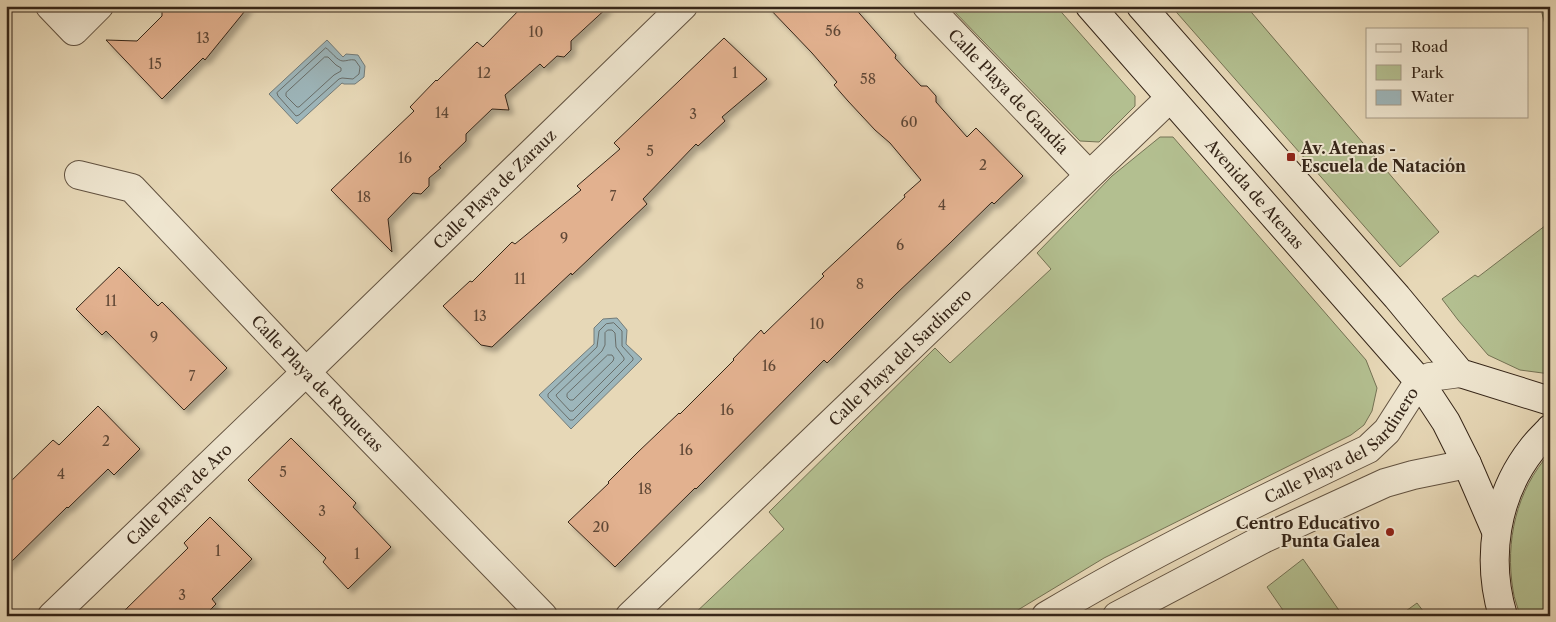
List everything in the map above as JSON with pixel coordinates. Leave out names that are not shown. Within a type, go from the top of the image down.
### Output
[{"type":"street","points":[[50,6],[74,31],[99,6]]},
{"type":"street","name":"Calle Playa de Zarauz","points":[[306,372],[682,6]]},
{"type":"street","name":"Calle Playa de Gandía","points":[[927,6],[1089,175]]},
{"type":"street","name":"Avenida de Atenas","points":[[1090,6],[1419,381],[1446,422],[1467,464],[1496,531]]},
{"type":"street","points":[[1141,6],[1397,298],[1460,373]]},
{"type":"street","name":"Calle Playa del Sardinero","points":[[630,616],[1170,98]]},
{"type":"street","name":"Calle Playa de Roquetas","points":[[79,175],[132,188],[306,372],[543,616]]},
{"type":"street","name":"Calle Playa de Aro","points":[[52,616],[306,372]]},
{"type":"street","points":[[1419,381],[1430,377],[1460,373],[1550,401]]},
{"type":"street","name":"Calle Playa del Sardinero","points":[[1046,616],[1220,520],[1368,449],[1387,431],[1419,381]]},
{"type":"street","points":[[1503,616],[1494,573],[1496,531],[1503,502],[1515,475],[1531,449],[1550,429]]},
{"type":"street","points":[[1117,616],[1263,539],[1386,483],[1412,475],[1467,464]]},
{"type":"green space","points":[[949,6],[1056,6],[1135,96],[1135,106],[1099,142],[1080,141]]},
{"type":"green space","points":[[1171,6],[1246,6],[1439,232],[1400,267]]},
{"type":"green space","points":[[1540,6],[1550,6],[1550,43]]},
{"type":"green space","points":[[1160,137],[1173,137],[1366,360],[1377,388],[1372,411],[1364,425],[1351,435],[1104,558],[1008,616],[692,616],[784,529],[769,512],[935,348],[950,363],[1051,269],[1037,253],[1112,176]]},
{"type":"green space","points":[[1550,222],[1550,374],[1520,370],[1488,355],[1442,299],[1475,275],[1478,277]]},
{"type":"green space","points":[[1550,453],[1550,616],[1520,616],[1511,572],[1512,535],[1521,500],[1538,468]]},
{"type":"green space","points":[[1303,559],[1343,616],[1287,616],[1267,587]]},
{"type":"green space","points":[[1417,603],[1427,616],[1399,616]]},
{"type":"water","points":[[327,40],[343,57],[346,54],[358,55],[365,66],[364,77],[355,84],[342,83],[297,124],[269,94]]},
{"type":"water","points":[[617,318],[627,330],[626,344],[642,359],[571,429],[539,395],[594,344],[594,328],[603,319]]},
{"type":"building","points":[[162,6],[249,6],[205,60],[203,58],[162,99],[106,40],[137,41],[162,16]]},
{"type":"building","points":[[523,6],[609,6],[571,41],[571,50],[564,57],[557,56],[544,68],[540,64],[505,95],[509,110],[492,109],[466,134],[466,141],[429,178],[429,186],[421,194],[413,193],[388,219],[392,252],[331,190],[414,111],[410,107],[436,80],[477,42],[483,47]]},
{"type":"building","points":[[767,6],[853,6],[896,55],[895,58],[921,86],[927,86],[936,96],[936,102],[967,137],[976,128],[1023,176],[994,204],[992,202],[827,363],[824,360],[696,489],[615,567],[568,522],[638,452],[680,414],[761,330],[764,334],[824,276],[822,274],[921,180],[890,143],[875,130],[834,85],[837,82],[812,53]]},
{"type":"building","points":[[724,38],[767,79],[722,117],[725,121],[698,146],[696,144],[643,199],[647,204],[572,275],[571,273],[492,347],[481,345],[443,306],[470,281],[472,282],[512,242],[515,244],[581,190],[577,186],[620,149],[614,143]]},
{"type":"building","points":[[119,267],[158,306],[162,302],[227,368],[184,410],[106,331],[102,335],[76,309]]},
{"type":"building","points":[[98,406],[140,449],[114,475],[108,469],[6,567],[6,486],[53,440],[59,445]]},
{"type":"building","points":[[291,438],[356,503],[353,507],[391,547],[348,589],[323,562],[326,558],[248,480]]},
{"type":"building","points":[[210,517],[252,559],[212,599],[216,604],[204,616],[119,616],[188,548],[184,543]]},
{"type":"place","name":"Av. Atenas - Escuela de Natación","points":[[1291,157]]},
{"type":"place","name":"Centro Educativo Punta Galea","points":[[1390,532]]}]
